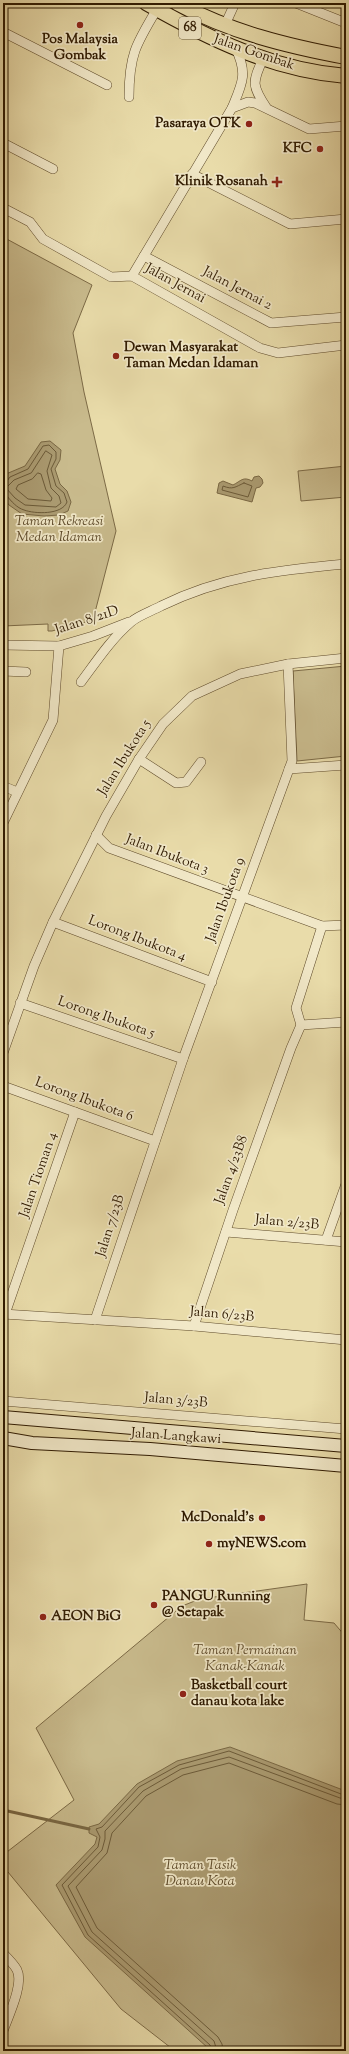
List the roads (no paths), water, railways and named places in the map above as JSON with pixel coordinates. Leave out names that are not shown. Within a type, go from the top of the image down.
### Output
[{"type":"main road","name":"Jalan Gombak","points":[[177,3],[202,17],[264,39],[346,57]]},
{"type":"main road","name":"Jalan Gombak","points":[[151,6],[195,31],[263,59],[299,69],[346,76]]},
{"type":"main road","points":[[202,17],[213,28],[254,48],[262,55],[263,59]]},
{"type":"street","points":[[225,25],[235,3]]},
{"type":"street","points":[[296,3],[318,8],[346,23]]},
{"type":"street","points":[[129,97],[130,70],[133,53],[151,6]]},
{"type":"street","points":[[3,32],[107,86]]},
{"type":"street","points":[[132,276],[232,108],[243,78],[243,68],[236,49]]},
{"type":"street","points":[[263,59],[254,81],[257,94],[266,107]]},
{"type":"street","points":[[232,108],[248,102],[266,107],[309,129],[346,126]]},
{"type":"street","points":[[3,143],[53,169]]},
{"type":"street","points":[[192,174],[290,224],[346,219]]},
{"type":"street","name":"Jalan Jernai","points":[[3,208],[30,222],[43,239],[110,277],[132,276],[260,348],[278,353],[346,346]]},
{"type":"street","name":"Jalan Jernai 2","points":[[144,256],[271,323],[346,317]]},
{"type":"street","points":[[81,682],[104,651],[132,621],[175,599],[224,581],[277,570],[346,564]]},
{"type":"street","name":"Jalan 8/21D","points":[[3,645],[59,646],[93,636],[132,621]]},
{"type":"street","points":[[3,823],[53,720],[59,646]]},
{"type":"street","name":"Jalan Ibukota 5","points":[[3,1053],[34,966],[52,922],[96,835],[139,759],[163,724],[192,696],[240,674],[288,664],[346,658]]},
{"type":"street","name":"Jalan Ibukota 9","points":[[154,1141],[292,761],[288,664]]},
{"type":"street","points":[[3,671],[26,672]]},
{"type":"street","points":[[139,759],[176,783],[186,782],[201,762]]},
{"type":"street","points":[[288,770],[346,765]]},
{"type":"street","points":[[3,786],[17,792]]},
{"type":"street","name":"Jalan Ibukota 3","points":[[96,835],[109,848],[242,898],[322,926]]},
{"type":"street","name":"Lorong Ibukota 4","points":[[52,922],[212,982]]},
{"type":"street","points":[[346,924],[322,926],[296,1008],[301,1025],[346,1022]]},
{"type":"street","name":"Lorong Ibukota 5","points":[[20,1004],[183,1059]]},
{"type":"street","name":"Jalan 4/23B8","points":[[194,1326],[288,1055],[301,1025]]},
{"type":"street","name":"Lorong Ibukota 6","points":[[3,1086],[154,1141]]},
{"type":"street","name":"Jalan Tioman 4","points":[[4,1314],[75,1112]]},
{"type":"street","name":"Jalan 7/23B","points":[[95,1320],[154,1141]]},
{"type":"street","points":[[326,1240],[346,1184]]},
{"type":"street","name":"Jalan 2/23B","points":[[226,1232],[346,1242]]},
{"type":"street","name":"Jalan 6/23B","points":[[4,1314],[194,1326],[346,1340]]},
{"type":"street","name":"Jalan 3/23B","points":[[3,1401],[346,1429]]},
{"type":"street","name":"Jalan Langkawi","points":[[3,1417],[346,1446]]},
{"type":"street","name":"Jalan Langkawi","points":[[3,1438],[32,1443],[150,1449],[346,1466]]},
{"type":"street","points":[[3,1446],[32,1443]]},
{"type":"street","points":[[3,1953],[17,1970],[18,1975],[16,1993],[3,2031]]},
{"type":"water","points":[[50,441],[61,450],[60,460],[55,469],[60,484],[67,491],[71,502],[68,511],[59,515],[44,516],[22,514],[9,505],[3,497],[6,474],[25,466],[41,442]]},
{"type":"water","points":[[259,476],[263,483],[260,487],[256,488],[252,502],[217,493],[219,483],[223,481],[233,485],[244,479],[252,481],[254,477]]},
{"type":"water","points":[[230,1747],[343,1790],[346,1789],[346,2051],[208,2051],[208,2048],[85,1937],[56,1885],[95,1844],[97,1837],[89,1833],[89,1827],[99,1824],[137,1784],[177,1761]]},
{"type":"waterway","points":[[3,1810],[89,1829]]},
{"type":"place","name":"Pos Malaysia Gombak","points":[[80,25]]},
{"type":"place","name":"Pasaraya OTK","points":[[249,124]]},
{"type":"place","name":"KFC","points":[[320,149]]},
{"type":"place","name":"Klinik Rosanah","points":[[277,182]]},
{"type":"place","name":"Dewan Masyarakat Taman Medan Idaman","points":[[116,356]]},
{"type":"place","name":"McDonald's","points":[[262,1518]]},
{"type":"place","name":"myNEWS.com","points":[[209,1544]]},
{"type":"place","name":"PANGU Running @ Setapak","points":[[154,1605]]},
{"type":"place","name":"AEON BiG","points":[[43,1617]]},
{"type":"place","name":"Basketball court danau kota lake","points":[[183,1694]]},
{"type":"park label","name":"Taman Rekreasi Medan Idaman","points":[[59,530]]},
{"type":"park label","name":"Taman Permainan Kanak-Kanak","points":[[245,1660]]},
{"type":"park label","name":"Taman Tasik Danau Kota","points":[[200,1874]]}]
